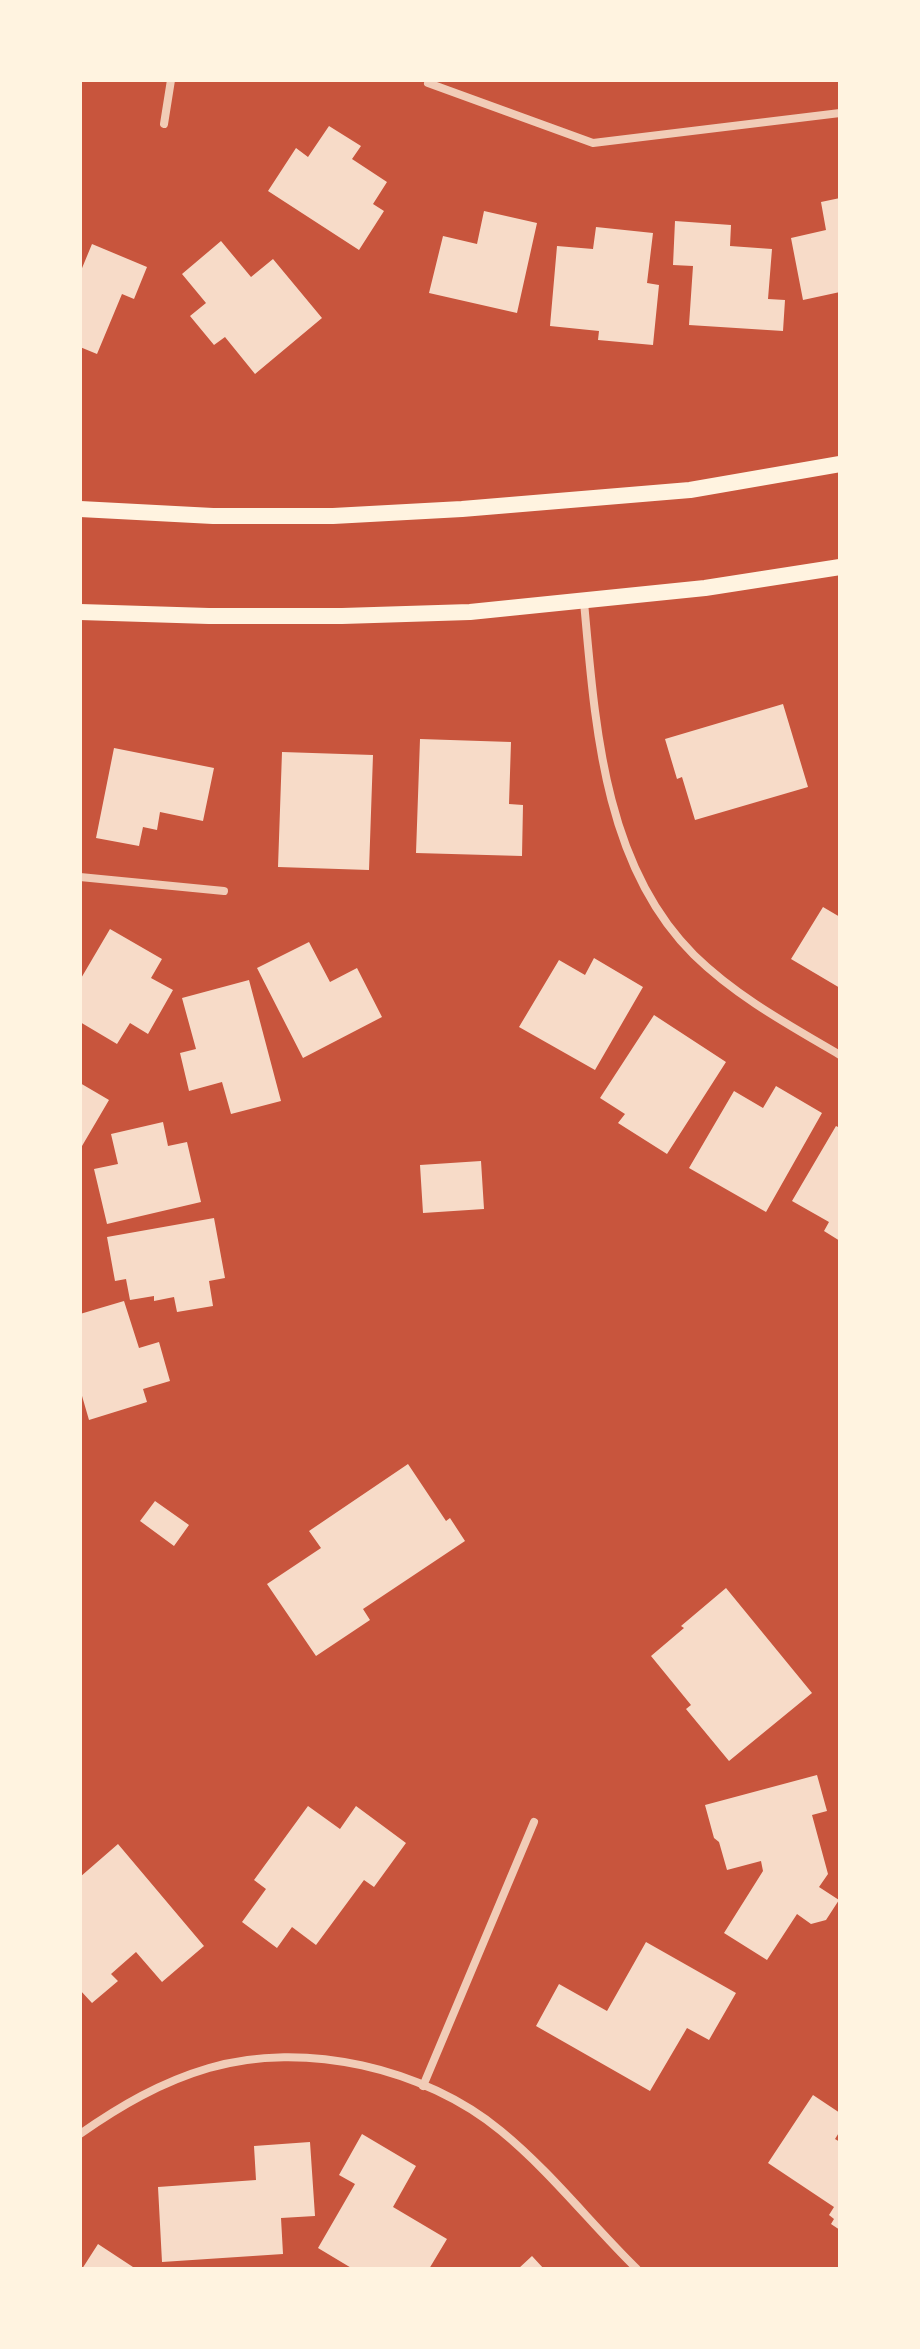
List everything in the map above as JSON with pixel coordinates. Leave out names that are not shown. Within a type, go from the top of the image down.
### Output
[{"type":"main road","points":[[80,509],[213,516],[333,516],[462,509],[690,490],[840,464]]},
{"type":"main road","points":[[80,612],[342,616],[470,612],[705,588],[840,567]]},
{"type":"street","points":[[164,124],[171,80]]},
{"type":"street","points":[[426,81],[593,143],[840,113]]},
{"type":"street","points":[[584,602],[592,685],[607,782],[622,834],[641,881],[664,920],[694,955],[776,1018],[840,1055]]},
{"type":"street","points":[[80,877],[224,891]]},
{"type":"street","points":[[423,2086],[534,1822]]},
{"type":"street","points":[[80,2134],[122,2104],[211,2067],[260,2060],[309,2059],[349,2062],[388,2071],[461,2104],[499,2129],[637,2269]]},
{"type":"building","points":[[329,126],[361,146],[352,159],[387,182],[373,204],[384,211],[359,250],[268,191],[296,148],[308,157]]},
{"type":"building","points":[[840,198],[840,292],[803,300],[791,238],[826,230],[821,202]]},
{"type":"building","points":[[484,211],[537,223],[517,313],[429,293],[443,236],[477,244]]},
{"type":"building","points":[[675,221],[731,225],[730,246],[772,249],[768,299],[785,300],[783,331],[689,325],[693,266],[673,265]]},
{"type":"building","points":[[596,227],[653,233],[647,283],[659,285],[653,345],[598,340],[599,331],[550,326],[557,246],[593,249]]},
{"type":"building","points":[[221,241],[251,277],[273,259],[322,318],[255,374],[225,337],[214,345],[190,316],[206,303],[182,274]]},
{"type":"building","points":[[92,244],[147,267],[134,299],[122,294],[97,354],[80,347],[80,273]]},
{"type":"building","points":[[783,704],[808,787],[695,820],[682,777],[677,779],[665,739]]},
{"type":"building","points":[[420,739],[511,742],[509,804],[523,805],[522,856],[416,853]]},
{"type":"building","points":[[114,748],[214,768],[203,821],[160,812],[157,830],[143,827],[139,846],[96,838]]},
{"type":"building","points":[[282,752],[373,755],[369,870],[278,867]]},
{"type":"building","points":[[823,907],[840,917],[840,988],[791,959]]},
{"type":"building","points":[[110,929],[162,959],[151,978],[173,990],[148,1034],[130,1023],[117,1044],[80,1022],[80,980]]},
{"type":"building","points":[[309,942],[330,982],[357,968],[382,1017],[303,1058],[257,968]]},
{"type":"building","points":[[594,958],[643,987],[595,1070],[519,1027],[559,960],[585,975]]},
{"type":"building","points":[[249,980],[281,1101],[231,1114],[222,1082],[189,1091],[180,1053],[196,1049],[182,998]]},
{"type":"building","points":[[654,1015],[726,1062],[667,1154],[618,1123],[625,1114],[600,1098]]},
{"type":"building","points":[[80,1083],[109,1100],[82,1146],[80,1145]]},
{"type":"building","points":[[776,1086],[822,1113],[766,1212],[689,1168],[734,1091],[763,1108]]},
{"type":"building","points":[[163,1122],[168,1146],[187,1142],[201,1202],[107,1224],[94,1169],[118,1164],[111,1134]]},
{"type":"building","points":[[836,1126],[840,1128],[840,1241],[824,1231],[829,1222],[792,1201]]},
{"type":"building","points":[[481,1161],[484,1209],[423,1213],[420,1165]]},
{"type":"building","points":[[214,1218],[225,1278],[209,1281],[213,1306],[177,1312],[174,1297],[154,1301],[154,1296],[130,1300],[126,1279],[115,1281],[107,1237]]},
{"type":"building","points":[[124,1301],[139,1348],[159,1342],[170,1381],[143,1389],[147,1402],[89,1420],[80,1389],[80,1314]]},
{"type":"building","points":[[408,1464],[446,1521],[450,1518],[465,1541],[363,1609],[370,1620],[316,1656],[267,1584],[321,1548],[309,1531]]},
{"type":"building","points":[[155,1501],[189,1525],[174,1546],[140,1521]]},
{"type":"building","points":[[726,1588],[812,1693],[729,1761],[686,1709],[691,1705],[651,1656]]},
{"type":"building","points":[[817,1775],[827,1811],[812,1815],[828,1874],[819,1887],[839,1900],[826,1920],[811,1924],[797,1914],[767,1960],[724,1933],[763,1871],[761,1861],[727,1870],[705,1805]]},
{"type":"building","points":[[308,1806],[340,1829],[356,1806],[406,1843],[374,1887],[364,1880],[316,1945],[292,1927],[277,1948],[242,1922],[266,1889],[254,1880]]},
{"type":"building","points":[[118,1844],[204,1946],[162,1982],[136,1952],[111,1974],[118,1981],[92,2003],[80,1990],[80,1877]]},
{"type":"building","points":[[646,1942],[736,1993],[709,2040],[687,2028],[650,2091],[536,2026],[559,1984],[607,2011]]},
{"type":"building","points":[[813,2095],[840,2113],[840,2131],[835,2139],[840,2142],[840,2230],[831,2224],[834,2219],[829,2215],[834,2207],[768,2163]]},
{"type":"building","points":[[362,2134],[416,2166],[393,2207],[447,2239],[429,2269],[353,2269],[318,2248],[355,2184],[339,2175]]},
{"type":"building","points":[[310,2142],[315,2216],[281,2218],[283,2254],[162,2262],[158,2187],[256,2180],[254,2146]]},
{"type":"building","points":[[98,2244],[136,2269],[82,2269]]},
{"type":"building","points":[[532,2256],[544,2269],[518,2269]]}]
